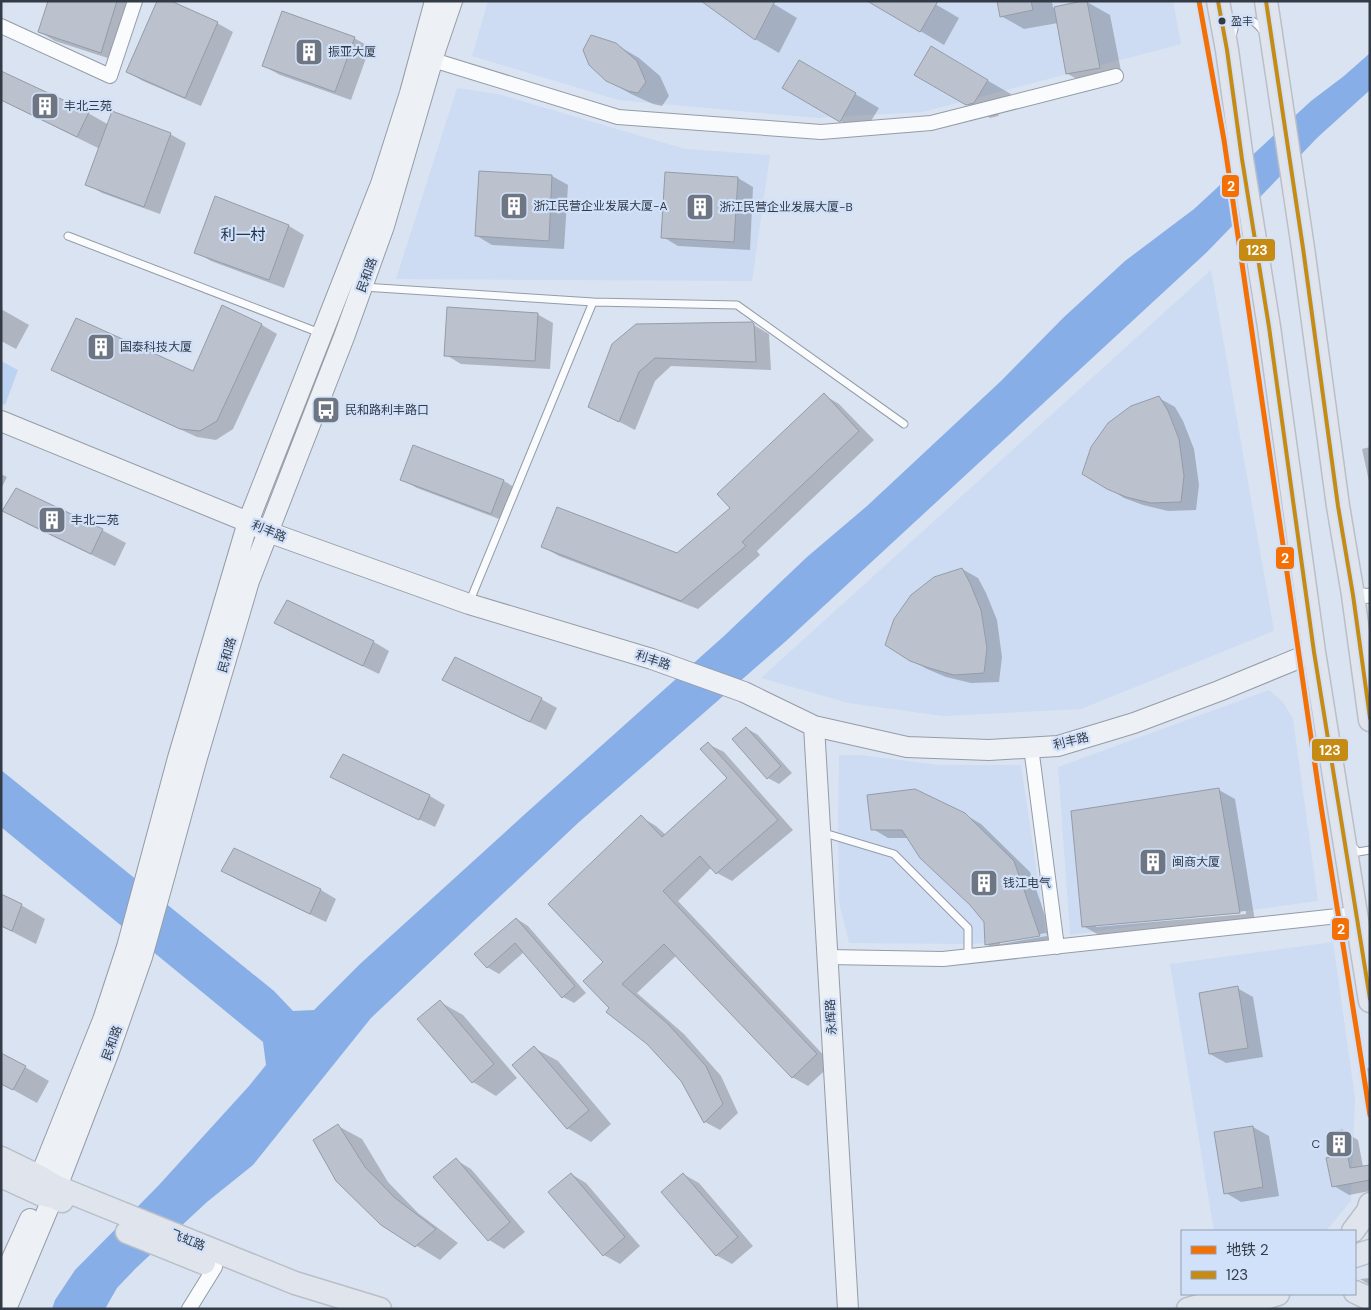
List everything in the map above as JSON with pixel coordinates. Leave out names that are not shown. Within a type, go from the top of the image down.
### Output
[{"type":"main road","name":"民和路","points":[[6,1309],[15,1289],[127,947],[178,758],[248,522],[381,184],[410,93],[435,1]]},
{"type":"main road","name":"民和路","points":[[1,1283],[48,1189],[108,1054],[142,957],[196,761],[249,581],[344,337],[384,226],[452,1]]},
{"type":"main road","points":[[1218,1],[1252,216],[1314,652],[1370,1001]]},
{"type":"main road","points":[[1266,1],[1338,506],[1362,596],[1370,720]]},
{"type":"main road","name":"利丰路","points":[[1,421],[248,522],[268,532],[469,604],[652,659],[744,692],[814,726],[907,747],[989,750],[1058,746],[1134,723],[1314,652]]},
{"type":"main road","name":"永辉路","points":[[814,726],[848,1309]]},
{"type":"main road","name":"飞虹路","points":[[1,1158],[48,1189]]},
{"type":"main road","name":"飞虹路","points":[[1,1176],[48,1189],[174,1242],[295,1283],[380,1309]]},
{"type":"main road","points":[[1354,1230],[1368,1211],[1370,1204]]},
{"type":"main road","name":"飞虹路","points":[[174,1242],[215,1267],[287,1295],[331,1309]]},
{"type":"main road","points":[[1356,1256],[1370,1251]]},
{"type":"main road","points":[[1356,1270],[1370,1265]]},
{"type":"main road","points":[[1356,1292],[1370,1299]]},
{"type":"main road","points":[[1188,1309],[1237,1295]]},
{"type":"main road","points":[[1229,1309],[1275,1295]]},
{"type":"street","points":[[1,26],[110,76],[135,1]]},
{"type":"street","points":[[433,60],[618,117],[821,132],[931,123],[1116,76]]},
{"type":"street","points":[[1031,747],[1058,947]]},
{"type":"street","points":[[827,957],[943,959],[1356,914]]},
{"type":"street","points":[[189,1309],[215,1267]]},
{"type":"lane","points":[[1227,50],[1236,22],[1245,19],[1255,22],[1272,44]]},
{"type":"lane","points":[[68,236],[322,334]]},
{"type":"lane","points":[[362,287],[592,302],[737,305],[904,424]]},
{"type":"lane","points":[[469,604],[592,302]]},
{"type":"lane","points":[[820,831],[894,854],[968,928],[968,956]]},
{"type":"lane","points":[[1344,837],[1358,852],[1370,850]]},
{"type":"shaded area","points":[[488,1],[1173,1],[1181,44],[923,112],[817,118],[618,100],[472,56]]},
{"type":"shaded area","points":[[457,88],[498,94],[685,149],[770,155],[752,281],[396,279]]},
{"type":"shaded area","points":[[1211,270],[1274,631],[1081,709],[943,716],[848,703],[761,678]]},
{"type":"shaded area","points":[[1,361],[18,370],[5,405],[1,403]]},
{"type":"shaded area","points":[[1269,690],[1283,702],[1293,719],[1318,901],[1070,935],[1058,767]]},
{"type":"shaded area","points":[[839,755],[860,755],[939,765],[1021,765],[1047,941],[965,944],[849,943],[839,902]]},
{"type":"shaded area","points":[[1333,942],[1355,1098],[1351,1201],[1327,1230],[1214,1230],[1170,964]]},
{"type":"water","points":[[1370,53],[1370,90],[1318,137],[1207,252],[786,641],[578,823],[371,1018],[253,1165],[207,1202],[136,1268],[117,1288],[105,1309],[52,1309],[55,1300],[75,1270],[158,1186],[266,1065],[263,1042],[1,827],[1,770],[274,991],[293,1011],[314,1010],[360,964],[724,636],[807,557],[867,506],[1001,381],[1063,318],[1125,261],[1194,209],[1311,101]]},
{"type":"building","points":[[48,1],[117,1],[101,53],[38,32]]},
{"type":"building","points":[[157,1],[171,1],[218,22],[185,98],[126,72]]},
{"type":"building","points":[[701,1],[775,1],[755,40]]},
{"type":"building","points":[[867,1],[938,1],[920,32]]},
{"type":"building","points":[[997,1],[1031,1],[1033,10],[1000,17]]},
{"type":"building","points":[[1087,1],[1100,68],[1066,74],[1054,7]]},
{"type":"building","name":"振亚大厦","points":[[282,11],[355,37],[335,92],[262,66]]},
{"type":"building","points":[[591,35],[616,43],[637,61],[646,82],[638,93],[628,91],[606,81],[589,65],[583,50]]},
{"type":"building","points":[[931,46],[988,80],[974,103],[966,105],[914,75]]},
{"type":"building","points":[[799,60],[856,93],[840,122],[782,88]]},
{"type":"building","name":"丰北三苑","points":[[1,71],[89,112],[77,137],[1,100]]},
{"type":"building","points":[[112,111],[171,133],[144,207],[85,185]]},
{"type":"building","name":"浙江民营企业发展大厦-A","points":[[479,171],[552,175],[549,241],[475,236]]},
{"type":"building","name":"浙江民营企业发展大厦-B","points":[[665,172],[738,177],[734,242],[661,238]]},
{"type":"building","points":[[215,196],[289,225],[269,280],[194,253]]},
{"type":"building","name":"国泰科技大厦","points":[[222,305],[262,324],[217,421],[200,431],[180,429],[51,370],[76,318],[193,371]]},
{"type":"building","points":[[447,307],[538,313],[535,361],[444,356]]},
{"type":"building","points":[[752,322],[754,324],[756,362],[655,358],[639,372],[619,422],[588,407],[612,344],[636,324]]},
{"type":"building","points":[[824,393],[859,431],[742,542],[746,546],[681,601],[541,547],[557,507],[677,553],[730,508],[717,494]]},
{"type":"building","points":[[1159,396],[1168,411],[1179,439],[1184,476],[1181,502],[1151,503],[1126,497],[1107,489],[1082,474],[1091,447],[1108,423],[1131,406]]},
{"type":"building","points":[[413,445],[504,480],[491,514],[400,480]]},
{"type":"building","name":"丰北二苑","points":[[16,488],[103,529],[91,554],[2,511]]},
{"type":"building","points":[[962,568],[981,610],[987,648],[984,673],[954,675],[929,668],[910,661],[885,645],[894,619],[911,595],[934,577]]},
{"type":"building","points":[[287,600],[374,641],[363,666],[274,623]]},
{"type":"building","points":[[455,657],[542,698],[530,722],[442,680]]},
{"type":"building","points":[[746,727],[781,766],[767,779],[732,739]]},
{"type":"building","points":[[708,742],[778,820],[716,874],[700,856],[663,891],[817,1054],[792,1078],[664,944],[622,984],[668,1024],[706,1066],[723,1104],[704,1123],[681,1081],[647,1044],[606,1012],[609,1008],[583,981],[603,962],[548,904],[641,815],[662,837],[727,778],[700,749]]},
{"type":"building","points":[[343,754],[430,795],[419,820],[330,777]]},
{"type":"building","name":"闽商大厦","points":[[1219,788],[1240,913],[1082,927],[1071,811]]},
{"type":"building","name":"钱江电气","points":[[915,789],[965,813],[1014,861],[1040,936],[985,945],[984,922],[970,905],[920,858],[902,830],[871,830],[867,795]]},
{"type":"building","points":[[234,848],[321,889],[310,914],[221,871]]},
{"type":"building","points":[[1,894],[22,904],[12,931],[1,926]]},
{"type":"building","points":[[516,918],[575,986],[562,998],[515,943],[487,968],[474,954]]},
{"type":"building","points":[[1238,986],[1248,1048],[1209,1054],[1199,993]]},
{"type":"building","points":[[440,1000],[494,1064],[472,1083],[417,1019]]},
{"type":"building","points":[[534,1046],[589,1110],[567,1129],[512,1065]]},
{"type":"building","points":[[1,1053],[26,1066],[13,1090],[1,1084]]},
{"type":"building","points":[[338,1124],[365,1167],[395,1198],[436,1229],[415,1247],[381,1225],[336,1181],[313,1140]]},
{"type":"building","points":[[1253,1126],[1263,1187],[1224,1194],[1214,1132]]},
{"type":"building","points":[[1343,1130],[1350,1168],[1370,1165],[1370,1180],[1332,1187],[1326,1158],[1334,1156],[1330,1132]]},
{"type":"building","points":[[456,1158],[510,1222],[488,1241],[433,1177]]},
{"type":"building","points":[[571,1173],[625,1237],[603,1256],[548,1192]]},
{"type":"building","points":[[683,1173],[738,1237],[716,1256],[661,1192]]},
{"type":"metro line","name":"2","points":[[1199,1],[1224,140],[1321,806],[1370,1115]]},
{"type":"transit line","name":"123","points":[[1218,1],[1269,327],[1314,652],[1370,999]]},
{"type":"transit line","name":"123","points":[[1266,1],[1370,718]]},
{"type":"place","name":"盈丰","points":[[1222,21]]},
{"type":"place","name":"振亚大厦","points":[[309,52]]},
{"type":"place","name":"丰北三苑","points":[[45,106]]},
{"type":"place","name":"浙江民营企业发展大厦-A","points":[[514,206]]},
{"type":"place","name":"浙江民营企业发展大厦-B","points":[[700,207]]},
{"type":"place","name":"国泰科技大厦","points":[[101,347]]},
{"type":"place","name":"民和路利丰路口","points":[[326,410]]},
{"type":"place","name":"丰北二苑","points":[[52,520]]},
{"type":"place","name":"闽商大厦","points":[[1153,862]]},
{"type":"place","name":"钱江电气","points":[[984,883]]},
{"type":"place","name":"C","points":[[1339,1144]]},
{"type":"district","name":"利一村","points":[[243,235]]}]
